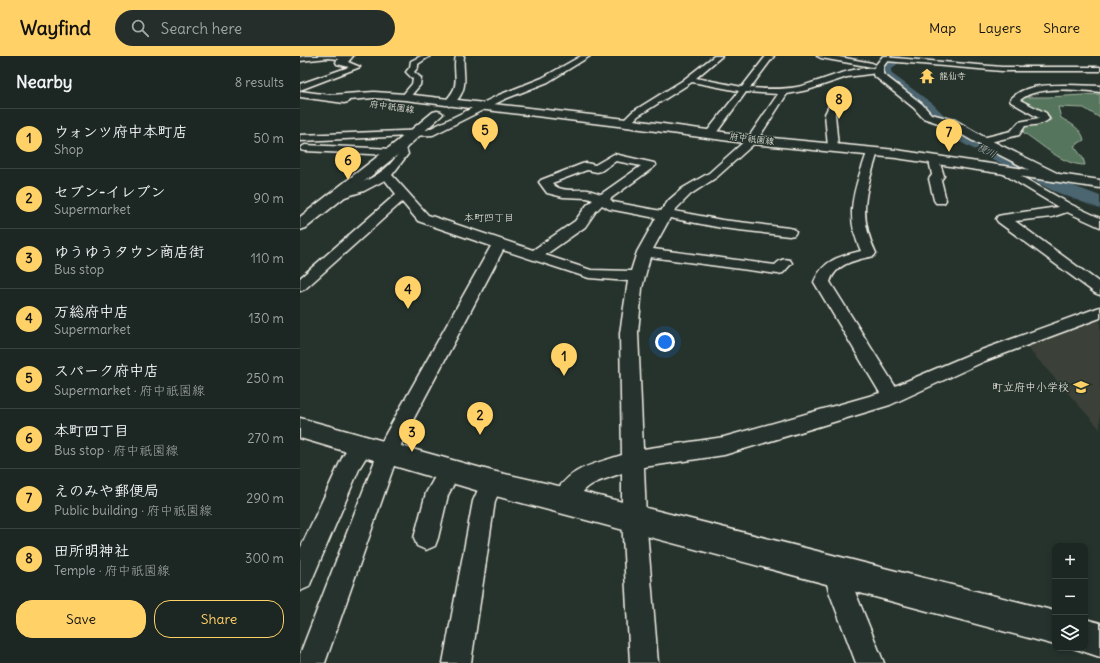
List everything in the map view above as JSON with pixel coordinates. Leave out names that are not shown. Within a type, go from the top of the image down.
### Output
[{"type":"street","points":[[300,59],[336,56],[343,57],[340,62],[356,67],[300,87]]},
{"type":"street","points":[[344,63],[350,56]]},
{"type":"street","points":[[405,97],[416,85],[416,78],[410,72],[414,67],[414,63],[426,56]]},
{"type":"street","points":[[300,225],[306,215],[338,195],[414,134],[431,113],[449,103],[458,92],[461,85],[459,67],[460,56]]},
{"type":"street","points":[[300,138],[430,133],[502,97],[544,80],[586,56]]},
{"type":"street","points":[[626,123],[635,114],[690,79],[718,56]]},
{"type":"street","points":[[710,134],[770,56]]},
{"type":"street","points":[[821,56],[852,63],[927,62],[967,67],[1008,69],[1100,69]]},
{"type":"street","points":[[1004,60],[1002,62],[1008,69]]},
{"type":"street","points":[[690,79],[746,89],[785,91],[811,86],[843,75],[866,71],[882,63]]},
{"type":"street","points":[[882,63],[878,75],[918,106],[927,116],[952,123],[982,141],[1048,176],[1100,196]]},
{"type":"street","points":[[982,141],[1016,133],[1022,124],[1037,122],[1044,119],[1043,115],[1039,112],[1014,100],[1021,95],[1032,91],[1047,89],[1100,89]]},
{"type":"street","points":[[644,663],[634,518],[632,460],[629,333],[634,288],[644,252],[665,214],[673,203],[687,191],[714,175],[752,140],[770,111],[785,91]]},
{"type":"street","name":"府中祇園線","points":[[300,94],[389,107]]},
{"type":"street","name":"府中祇園線","points":[[331,98],[374,95],[405,97],[626,123],[752,140],[874,152],[1024,174],[1048,176]]},
{"type":"street","points":[[833,106],[830,114],[833,147]]},
{"type":"street","points":[[305,148],[402,150],[404,154],[386,174],[351,191],[338,195]]},
{"type":"street","points":[[874,152],[858,197],[858,224],[863,244],[869,253],[835,262],[823,275],[822,282],[891,396]]},
{"type":"street","points":[[534,256],[580,224],[591,208],[602,199],[650,165],[614,157],[597,169],[586,166],[545,182],[551,190],[563,193],[588,194],[602,199],[609,205],[722,224],[789,232]]},
{"type":"street","points":[[934,160],[938,176],[935,179],[940,200]]},
{"type":"street","points":[[1006,171],[1068,208],[1100,224]]},
{"type":"street","points":[[386,174],[402,195],[423,218],[589,274],[637,276]]},
{"type":"street","points":[[1048,176],[1100,184]]},
{"type":"street","points":[[300,286],[402,195]]},
{"type":"street","points":[[1068,208],[1052,213],[1004,219],[1100,290]]},
{"type":"street","points":[[300,578],[350,463],[375,450],[394,437],[499,244]]},
{"type":"street","points":[[644,252],[778,270],[784,263]]},
{"type":"street","points":[[563,500],[573,486],[583,478],[632,460],[724,446],[891,396],[979,357],[1100,312]]},
{"type":"street","points":[[300,428],[492,483],[634,518],[1052,627]]},
{"type":"street","points":[[311,663],[375,450]]},
{"type":"street","points":[[426,538],[437,493],[450,471]]},
{"type":"street","points":[[457,663],[484,501],[492,483]]},
{"type":"street","points":[[836,571],[843,594],[870,663]]},
{"type":"street","points":[[1088,637],[1100,640]]},
{"type":"shaded area","name":"町立府中小学校","points":[[1100,316],[1100,429],[1025,345]]},
{"type":"green space","points":[[1100,94],[1100,118],[1084,108],[1058,107],[1061,118],[1075,127],[1083,136],[1084,140],[1074,146],[1083,158],[1085,165],[1068,162],[1053,154],[1024,133],[1021,129],[1028,125],[1044,123],[1051,120],[1049,115],[1018,99],[1023,97]]},
{"type":"waterway","name":"榎川","points":[[896,56],[894,61],[885,69],[886,75],[928,107],[954,133],[1057,186],[1100,203]]},
{"type":"waterway","points":[[904,59],[941,62]]},
{"type":"place","name":"龍仙寺","points":[[927,76]]},
{"type":"place","name":"田所明神社","points":[[839,119]]},
{"type":"place","name":"スパーク府中店","points":[[485,150]]},
{"type":"place","name":"えのみや郵便局","points":[[949,152]]},
{"type":"place","name":"本町四丁目","points":[[348,180]]},
{"type":"place","name":"万総府中店","points":[[408,309]]},
{"type":"place","name":"ウォンツ府中本町店","points":[[564,376]]},
{"type":"place","name":"町立府中小学校","points":[[1081,387]]},
{"type":"place","name":"セブン-イレブン","points":[[480,435]]},
{"type":"place","name":"ゆうゆうタウン商店街","points":[[412,452]]},
{"type":"district","name":"本町四丁目","points":[[489,217]]}]
